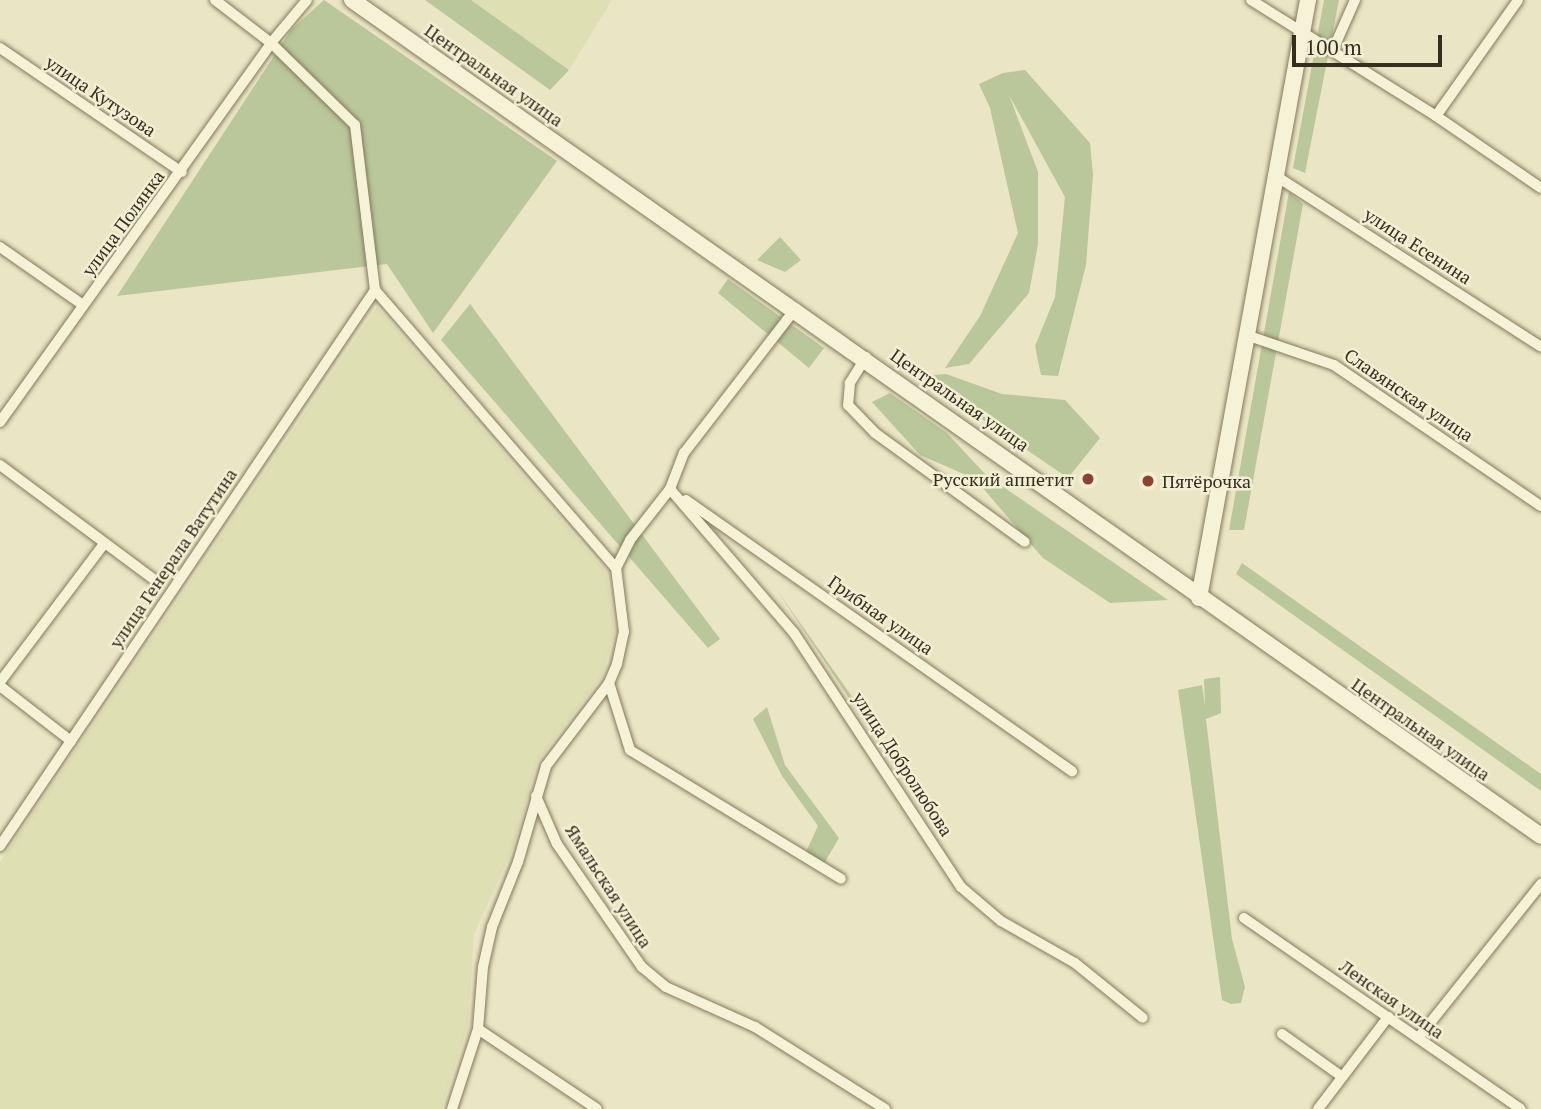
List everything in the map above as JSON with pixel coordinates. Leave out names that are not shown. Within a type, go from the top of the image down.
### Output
[{"type":"main road","name":"Центральная улица","points":[[352,0],[866,357],[1199,598],[1541,836]]},
{"type":"main road","points":[[1199,598],[1308,0]]},
{"type":"street","points":[[215,0],[271,43],[355,125],[376,290],[617,568]]},
{"type":"street","name":"улица Полянка","points":[[0,422],[182,172],[271,43],[307,0]]},
{"type":"street","points":[[1251,0],[1301,35],[1330,48],[1436,116],[1541,188]]},
{"type":"street","points":[[1330,48],[1336,43],[1354,0]]},
{"type":"street","points":[[1436,116],[1518,0]]},
{"type":"street","name":"улица Кутузова","points":[[0,48],[182,172]]},
{"type":"street","name":"улица Есенина","points":[[1276,176],[1541,347]]},
{"type":"street","points":[[0,247],[83,305]]},
{"type":"street","name":"улица Генерала Ватутина","points":[[0,846],[376,290]]},
{"type":"street","points":[[452,1109],[478,1029],[492,927],[519,862],[536,796],[559,746],[609,683],[624,632],[617,568],[630,540],[670,489],[684,453],[796,308]]},
{"type":"street","name":"Славянская улица","points":[[1246,335],[1334,365],[1541,506]]},
{"type":"street","points":[[866,357],[850,383],[848,405],[875,433],[1025,542]]},
{"type":"street","points":[[0,465],[156,581]]},
{"type":"street","name":"Грибная улица","points":[[670,489],[1072,771]]},
{"type":"street","name":"улица Добролюбова","points":[[670,489],[794,633],[961,887],[1001,921],[1075,963],[1143,1018]]},
{"type":"street","points":[[71,741],[0,684],[104,544]]},
{"type":"street","points":[[609,683],[630,750],[841,878]]},
{"type":"street","name":"Ямальская улица","points":[[536,796],[557,844],[642,967],[666,987],[755,1027],[885,1109]]},
{"type":"street","points":[[1418,1038],[1540,886]]},
{"type":"street","name":"Ленская улица","points":[[1244,918],[1513,1107]]},
{"type":"street","points":[[1318,1109],[1388,1017]]},
{"type":"street","points":[[478,1029],[597,1109]]},
{"type":"street","points":[[1282,1034],[1341,1076]]},
{"type":"green space","points":[[324,0],[557,161],[433,333],[387,264],[117,296],[291,30]]},
{"type":"green space","points":[[425,0],[471,0],[569,70],[550,90]]},
{"type":"green space","points":[[471,0],[612,0],[569,70]]},
{"type":"green space","points":[[1324,0],[1339,0],[1305,173],[1293,168]]},
{"type":"green space","points":[[1025,70],[1090,143],[1093,175],[1086,265],[1058,376],[1041,375],[1035,346],[1055,297],[1065,197],[1009,95],[1038,172],[1038,244],[1029,293],[969,364],[945,368],[980,316],[1018,233],[990,108],[979,84],[1003,73]]},
{"type":"green space","points":[[1289,192],[1303,204],[1244,530],[1229,530]]},
{"type":"green space","points":[[780,237],[801,260],[785,272],[757,260]]},
{"type":"green space","points":[[728,279],[824,348],[809,368],[718,293]]},
{"type":"green space","points":[[470,304],[720,639],[708,648],[441,340]]},
{"type":"green space","points":[[377,307],[607,573],[615,631],[602,676],[537,762],[513,848],[474,934],[468,1026],[441,1109],[0,1109],[0,862]]},
{"type":"green space","points":[[946,374],[1002,394],[1065,400],[1100,438],[1068,478],[919,376]]},
{"type":"green space","points":[[890,393],[947,433],[986,475],[1168,600],[1110,603],[1043,558],[975,479],[920,455],[872,402]]},
{"type":"green space","points":[[1242,563],[1541,774],[1541,791],[1236,574]]},
{"type":"green space","points":[[776,589],[935,814],[934,825]]},
{"type":"green space","points":[[1220,677],[1221,713],[1206,719],[1232,939],[1245,987],[1241,1003],[1231,1004],[1222,1000],[1178,690],[1202,685],[1205,706],[1204,679]]},
{"type":"green space","points":[[767,707],[785,765],[839,838],[825,862],[804,856],[818,826],[782,776],[753,719]]},
{"type":"place","name":"Русский аппетит","points":[[1088,479]]},
{"type":"place","name":"Пятёрочка","points":[[1148,481]]}]
